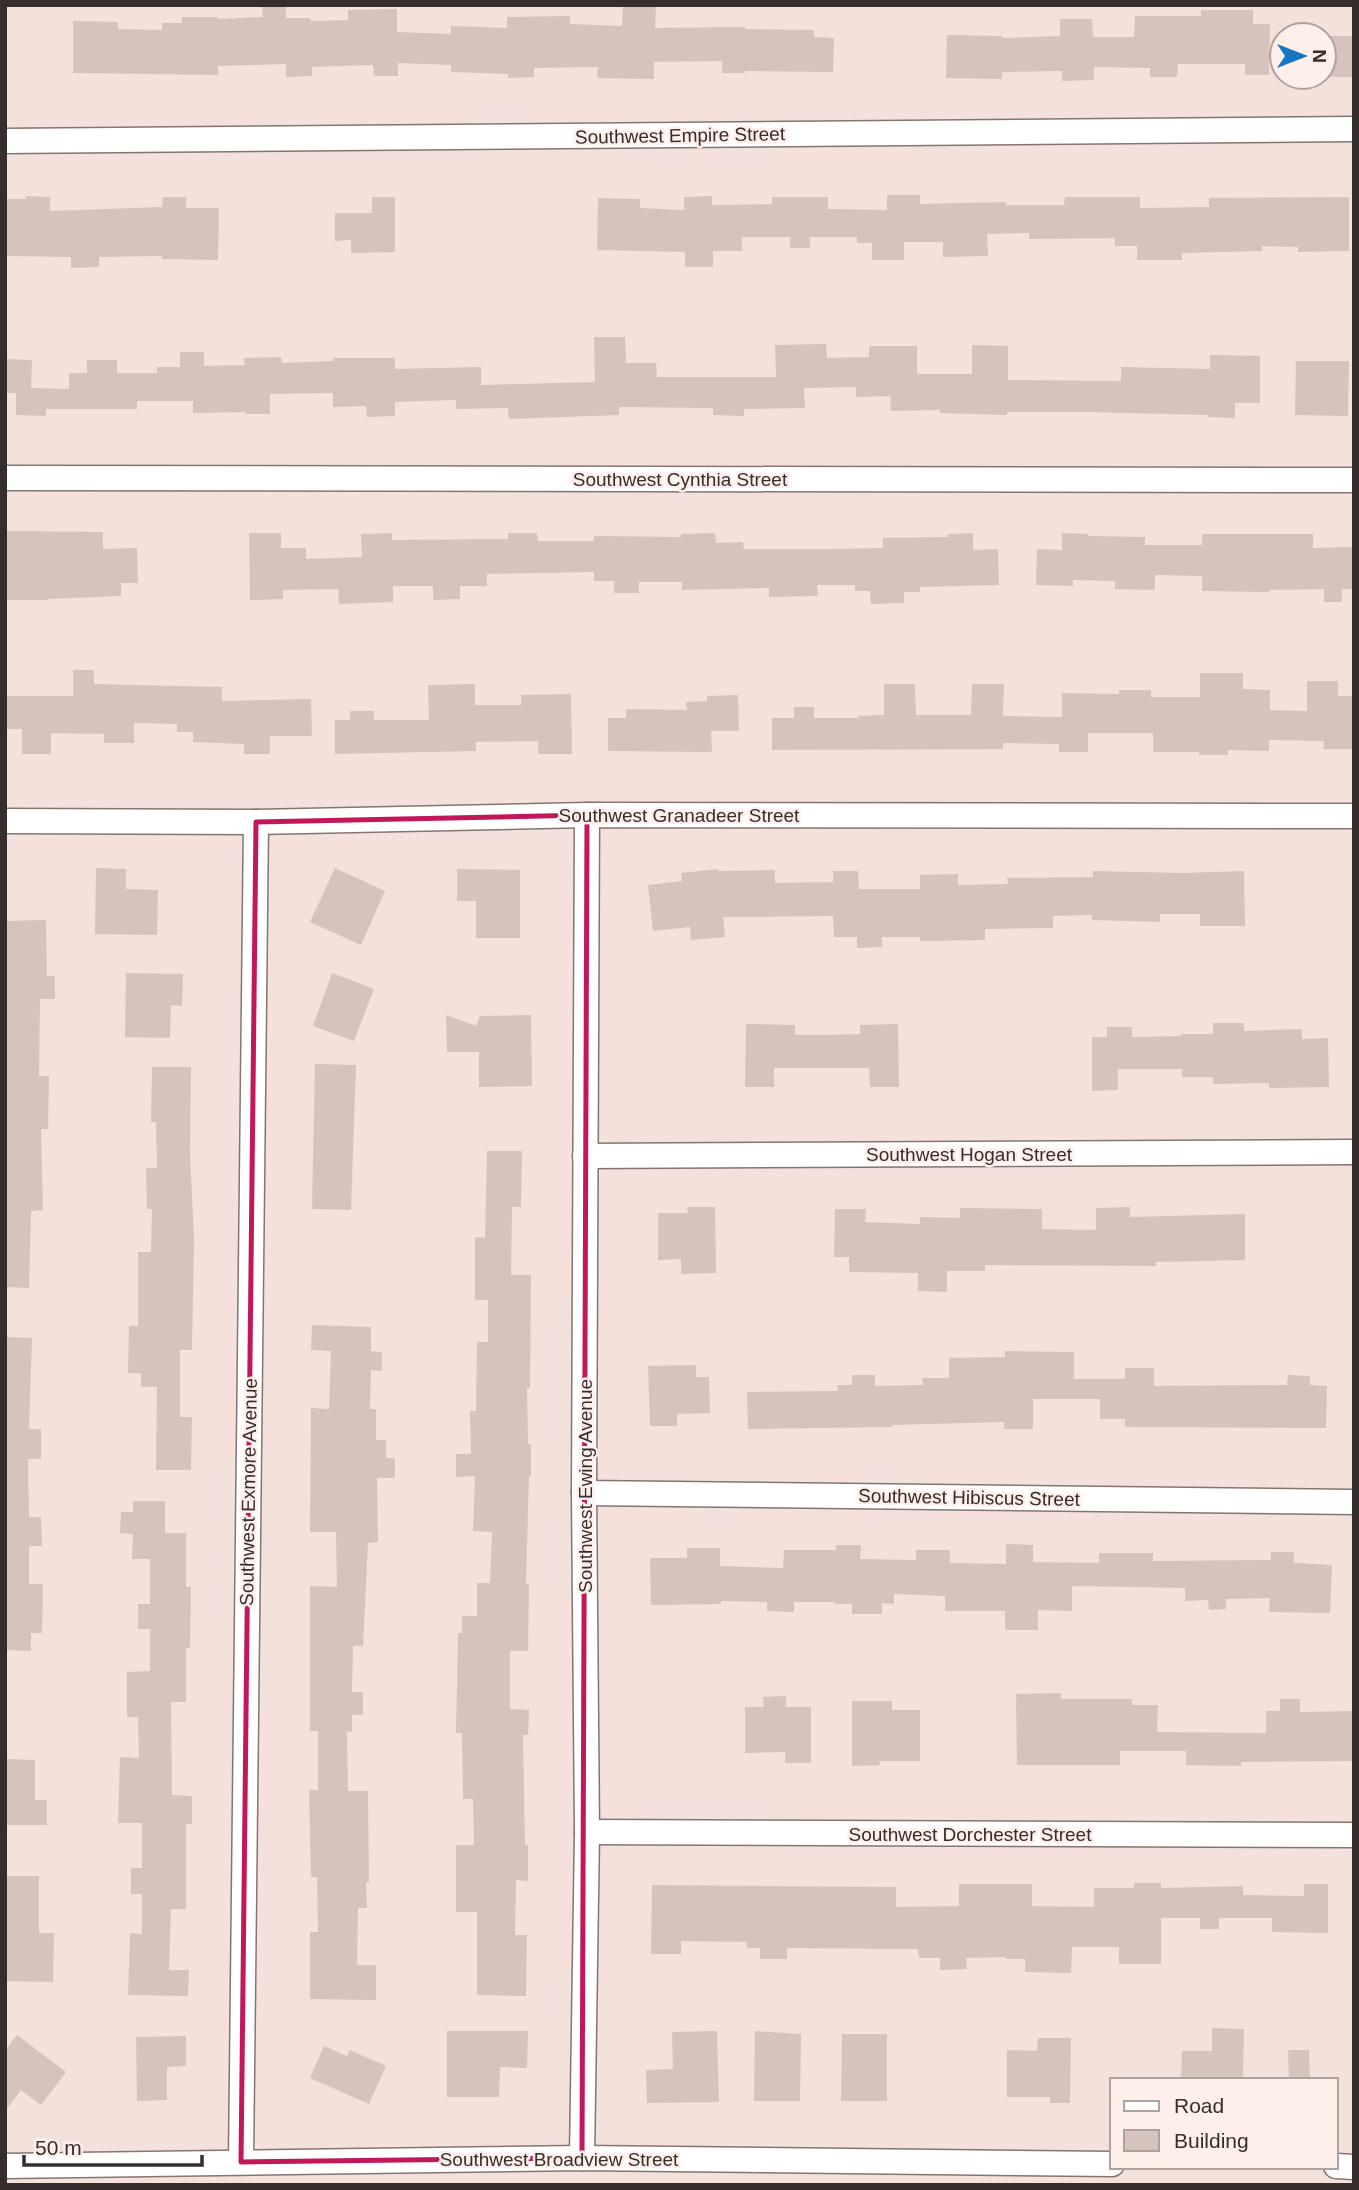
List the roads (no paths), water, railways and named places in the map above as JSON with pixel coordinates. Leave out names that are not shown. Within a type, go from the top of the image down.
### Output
[{"type":"street","name":"Southwest Empire Street","points":[[5,141],[1354,129]]},
{"type":"street","name":"Southwest Cynthia Street","points":[[5,478],[1354,480]]},
{"type":"street","name":"Southwest Granadeer Street","points":[[5,821],[256,822],[587,815],[1354,816]]},
{"type":"street","name":"Southwest Ewing Avenue","points":[[582,2158],[587,1832],[584,1493],[587,815]]},
{"type":"street","name":"Southwest Exmore Avenue","points":[[241,2162],[256,822]]},
{"type":"street","name":"Southwest Hogan Street","points":[[585,1156],[1354,1152]]},
{"type":"street","name":"Southwest Hibiscus Street","points":[[584,1493],[1354,1502]]},
{"type":"street","name":"Southwest Dorchester Street","points":[[587,1832],[1354,1835]]},
{"type":"street","name":"Southwest Broadview Street","points":[[5,2166],[582,2158],[1110,2164]]}]
